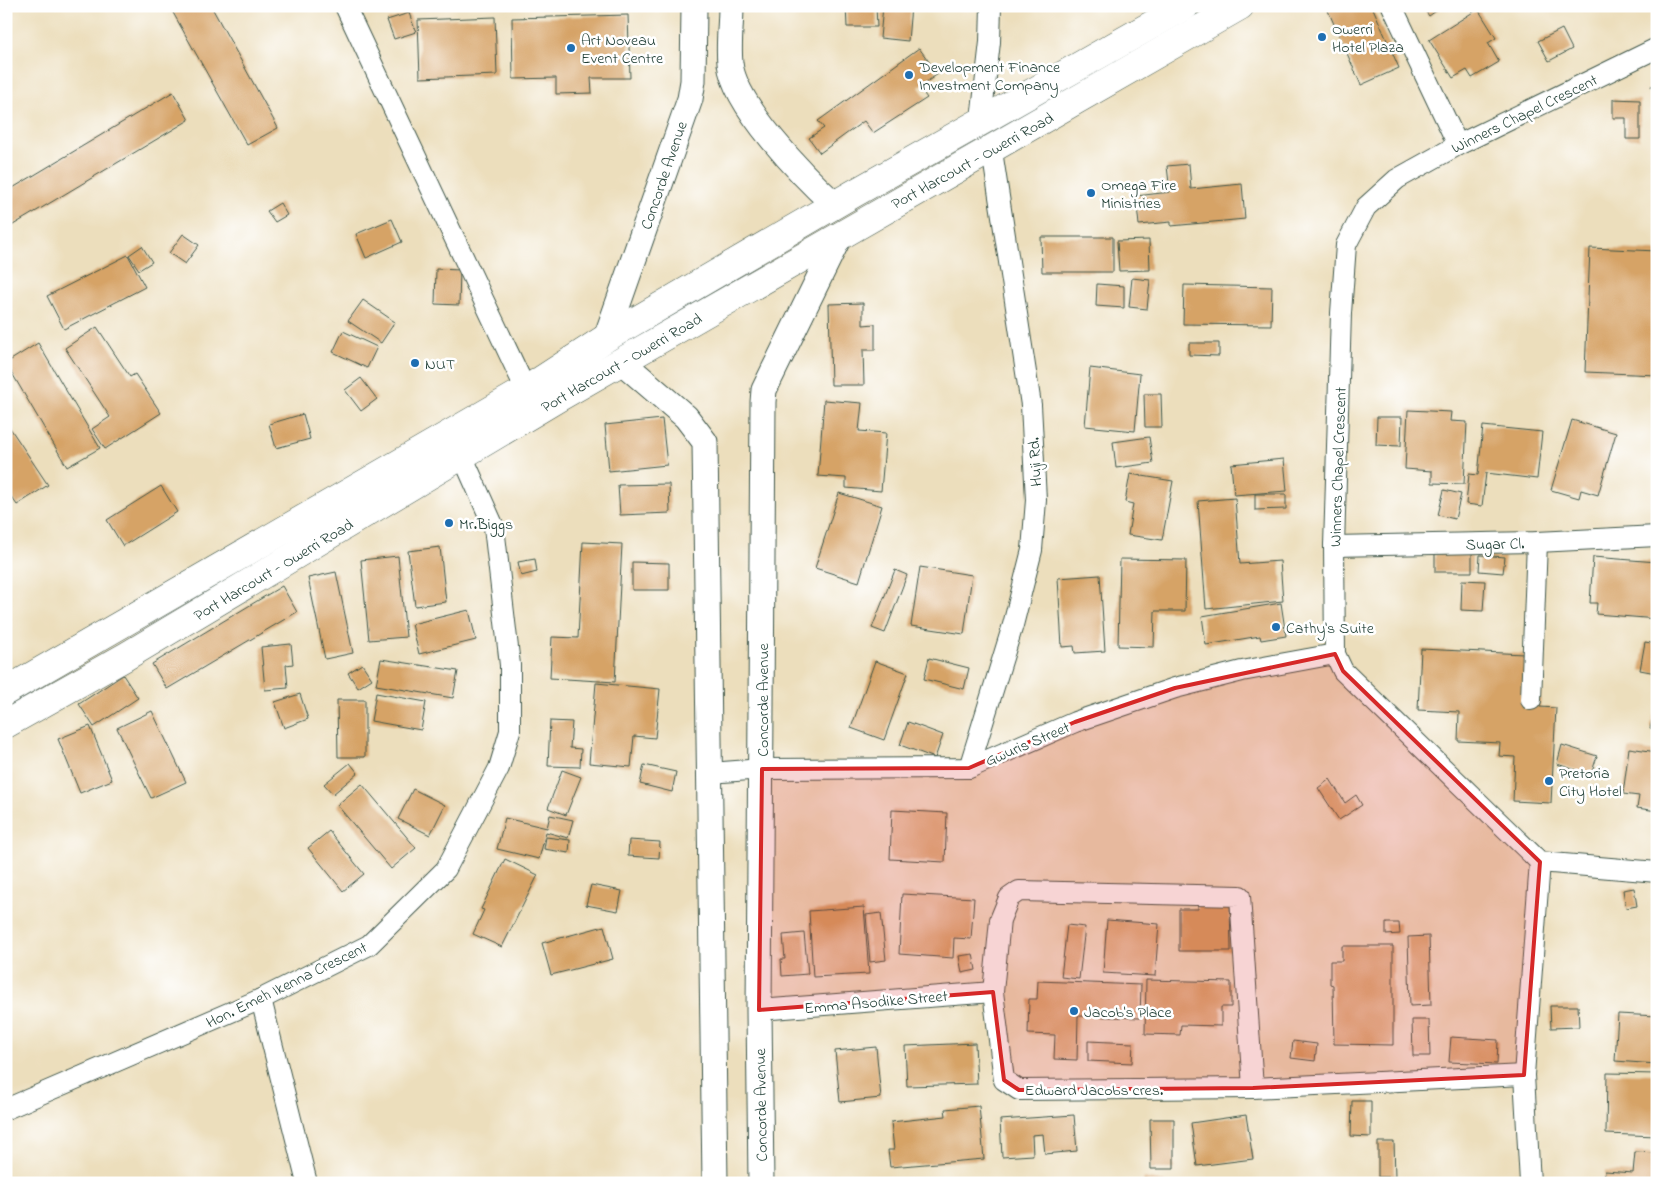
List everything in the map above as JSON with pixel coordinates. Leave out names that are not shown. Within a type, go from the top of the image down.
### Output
[{"type":"main road","name":"Port Harcourt - Owerri Road","points":[[6,724],[142,647],[457,444],[526,390],[606,338],[981,120],[1185,6]]},
{"type":"main road","name":"Port Harcourt - Owerri Road","points":[[6,691],[457,444],[621,361],[840,235],[992,151],[1240,6]]},
{"type":"main road","points":[[981,120],[992,151]]},
{"type":"street","points":[[345,6],[526,390]]},
{"type":"street","name":"Concorde Avenue","points":[[606,338],[690,99],[693,81],[694,6]]},
{"type":"street","points":[[731,6],[730,64],[748,110],[817,189],[835,205]]},
{"type":"street","points":[[981,120],[990,42],[991,6]]},
{"type":"street","points":[[1392,6],[1458,145]]},
{"type":"street","name":"Winners Chapel Crescent","points":[[1540,862],[1343,671],[1335,654],[1334,546],[1346,245],[1366,207],[1397,179],[1458,145],[1657,48]]},
{"type":"street","name":"Huji Rd.","points":[[969,768],[1013,625],[1032,550],[1036,500],[1031,405],[992,151]]},
{"type":"street","name":"Concorde Avenue","points":[[761,1183],[759,1010],[764,390],[840,235]]},
{"type":"street","points":[[621,361],[686,417],[705,442],[715,1183]]},
{"type":"street","name":"Hon. Emeh Ikenna Crescent","points":[[6,1109],[261,1000],[369,945],[446,869],[499,768],[510,731],[508,646],[494,527],[457,444]]},
{"type":"street","name":"Sugar Cl.","points":[[1334,546],[1537,542],[1657,536]]},
{"type":"street","points":[[1531,700],[1537,542]]},
{"type":"street","name":"Gwuris Street","points":[[710,772],[969,768],[1075,722],[1176,688],[1242,671],[1335,654]]},
{"type":"street","points":[[1530,1183],[1524,1075],[1540,862],[1657,872]]},
{"type":"street","name":"Edward Jacobs cres.","points":[[1253,1088],[1240,896],[1019,891],[1010,898],[1000,920],[993,992],[1004,1080],[1019,1090],[1253,1088],[1524,1075]]},
{"type":"street","name":"Emma Asodike Street","points":[[759,1010],[993,992]]},
{"type":"street","points":[[261,1000],[307,1183]]},
{"type":"highlighted area","points":[[1335,654],[1343,671],[1540,862],[1524,1075],[1253,1088],[1019,1090],[1004,1080],[993,992],[759,1010],[762,769],[969,768],[1075,722],[1175,688]]},
{"type":"building","points":[[176,6],[211,6],[278,128],[247,145],[171,9]]},
{"type":"building","points":[[846,6],[876,6],[877,27],[847,27]]},
{"type":"building","points":[[883,6],[911,6],[908,41],[880,38]]},
{"type":"building","points":[[1326,6],[1372,6],[1399,68],[1361,85]]},
{"type":"building","points":[[1422,6],[1443,6],[1429,16]]},
{"type":"building","points":[[1478,9],[1496,38],[1488,43],[1499,62],[1472,78],[1467,70],[1453,78],[1429,40]]},
{"type":"building","points":[[409,13],[416,32],[394,39],[387,20]]},
{"type":"building","name":"Art Noveau Event Centre","points":[[628,15],[630,78],[591,78],[592,93],[556,94],[556,78],[513,79],[512,18]]},
{"type":"building","points":[[495,17],[497,75],[420,78],[418,20]]},
{"type":"building","points":[[1562,29],[1572,49],[1549,61],[1538,41]]},
{"type":"building","points":[[919,48],[938,74],[919,87],[927,98],[873,133],[864,121],[820,153],[809,138],[824,128],[818,121]]},
{"type":"building","points":[[1657,83],[1657,97],[1651,86]]},
{"type":"building","points":[[173,92],[189,120],[8,228],[6,192]]},
{"type":"building","points":[[1613,99],[1640,100],[1640,139],[1626,139],[1626,118],[1613,118]]},
{"type":"building","points":[[1189,164],[1191,189],[1242,184],[1245,219],[1171,226],[1171,222],[1139,225],[1136,196],[1170,192],[1167,166]]},
{"type":"building","points":[[280,203],[287,215],[275,222],[267,211]]},
{"type":"building","points":[[392,219],[402,242],[366,258],[356,234]]},
{"type":"building","points":[[183,234],[199,245],[185,264],[169,253]]},
{"type":"building","points":[[1041,237],[1113,237],[1113,272],[1042,272]]},
{"type":"building","points":[[1149,240],[1150,270],[1119,271],[1117,241]]},
{"type":"building","points":[[142,246],[152,262],[139,270],[129,255]]},
{"type":"building","points":[[1590,248],[1657,251],[1657,375],[1585,372]]},
{"type":"building","points":[[128,255],[145,287],[64,329],[47,296]]},
{"type":"building","points":[[436,269],[460,270],[459,305],[435,304]]},
{"type":"building","points":[[1132,278],[1150,280],[1147,309],[1129,307]]},
{"type":"building","points":[[1097,284],[1124,286],[1124,308],[1096,306]]},
{"type":"building","points":[[1184,285],[1272,287],[1271,325],[1183,324]]},
{"type":"building","points":[[363,300],[395,322],[381,343],[348,321]]},
{"type":"building","points":[[863,303],[863,325],[875,324],[875,350],[863,350],[864,385],[831,385],[829,304]]},
{"type":"building","points":[[97,327],[130,377],[135,374],[161,413],[105,449],[92,429],[110,417],[65,348]]},
{"type":"building","points":[[343,331],[377,347],[367,368],[333,352]]},
{"type":"building","points":[[38,343],[100,448],[67,467],[6,363]]},
{"type":"building","points":[[1189,343],[1219,343],[1219,356],[1189,355]]},
{"type":"building","points":[[1090,368],[1140,374],[1135,431],[1085,426]]},
{"type":"building","points":[[361,378],[377,399],[361,411],[345,390]]},
{"type":"building","points":[[1144,394],[1161,394],[1162,427],[1145,427]]},
{"type":"building","points":[[824,400],[862,403],[859,431],[886,433],[881,491],[846,488],[846,478],[818,476]]},
{"type":"building","points":[[1408,410],[1451,412],[1450,421],[1467,422],[1464,484],[1432,483],[1432,471],[1405,469]]},
{"type":"building","points":[[303,414],[310,439],[276,448],[269,424]]},
{"type":"building","points":[[1377,417],[1402,417],[1401,446],[1376,445]]},
{"type":"building","points":[[662,419],[667,465],[609,471],[605,425]]},
{"type":"building","points":[[1572,420],[1616,433],[1598,495],[1581,490],[1579,498],[1551,490]]},
{"type":"building","points":[[6,422],[48,485],[17,505],[6,489]]},
{"type":"building","points":[[1483,426],[1542,432],[1537,479],[1486,473],[1482,506],[1466,504],[1469,474],[1478,475]]},
{"type":"building","points":[[1149,437],[1153,463],[1116,468],[1113,442]]},
{"type":"building","points":[[1284,459],[1287,491],[1234,495],[1231,464]]},
{"type":"building","points":[[1130,474],[1173,481],[1162,540],[1128,535],[1133,504],[1125,502]]},
{"type":"building","points":[[669,484],[670,513],[620,515],[618,485]]},
{"type":"building","points":[[161,486],[177,512],[123,546],[107,520]]},
{"type":"building","points":[[1444,490],[1461,494],[1455,519],[1438,515]]},
{"type":"building","points":[[839,493],[882,506],[859,582],[815,568]]},
{"type":"building","points":[[1255,494],[1286,494],[1286,509],[1255,510]]},
{"type":"building","points":[[1235,498],[1240,564],[1280,561],[1283,601],[1206,609],[1198,501]]},
{"type":"building","points":[[583,542],[622,544],[615,682],[550,678],[552,637],[578,638]]},
{"type":"building","points":[[440,547],[446,602],[415,606],[408,551]]},
{"type":"building","points":[[1472,553],[1472,572],[1435,572],[1435,554]]},
{"type":"building","points":[[1480,555],[1505,557],[1503,573],[1479,571]]},
{"type":"building","points":[[398,556],[406,637],[369,640],[361,560]]},
{"type":"building","points":[[1593,557],[1657,562],[1657,619],[1596,614],[1597,603],[1590,603]]},
{"type":"building","points":[[535,559],[537,572],[521,576],[518,562]]},
{"type":"building","points":[[1120,559],[1186,560],[1185,611],[1155,611],[1154,647],[1118,646]]},
{"type":"building","points":[[632,562],[669,563],[669,590],[632,590]]},
{"type":"building","points":[[920,567],[972,575],[964,634],[911,626]]},
{"type":"building","points":[[895,570],[907,575],[885,633],[872,628]]},
{"type":"building","points":[[336,572],[353,653],[325,659],[308,578]]},
{"type":"building","points":[[1100,575],[1105,651],[1075,653],[1074,646],[1062,647],[1058,578]]},
{"type":"building","points":[[1462,580],[1485,581],[1483,611],[1461,610]]},
{"type":"building","points":[[282,586],[297,612],[167,689],[152,664]]},
{"type":"building","points":[[1281,603],[1286,636],[1261,640],[1260,636],[1206,645],[1202,616]]},
{"type":"building","points":[[469,610],[476,640],[419,654],[412,624]]},
{"type":"building","points":[[1645,642],[1657,644],[1656,673],[1640,670]]},
{"type":"building","points":[[291,644],[293,664],[286,665],[288,688],[265,690],[261,647]]},
{"type":"building","points":[[1421,649],[1524,654],[1541,690],[1540,707],[1556,708],[1551,803],[1513,801],[1515,757],[1499,756],[1500,743],[1458,741],[1459,712],[1418,710]]},
{"type":"building","points":[[929,658],[969,668],[964,689],[924,679]]},
{"type":"building","points":[[381,659],[458,671],[453,698],[376,685]]},
{"type":"building","points":[[875,661],[908,673],[884,740],[851,728]]},
{"type":"building","points":[[362,664],[372,679],[358,688],[348,673]]},
{"type":"building","points":[[123,675],[138,698],[94,727],[79,704]]},
{"type":"building","points":[[596,683],[660,689],[655,738],[634,736],[631,767],[589,763]]},
{"type":"building","points":[[376,693],[426,702],[421,730],[371,721]]},
{"type":"building","points":[[300,694],[308,719],[284,728],[275,702]]},
{"type":"building","points":[[337,700],[365,700],[365,757],[338,757]]},
{"type":"building","points":[[1657,705],[1657,730],[1650,728]]},
{"type":"building","points":[[152,711],[186,782],[151,798],[117,728]]},
{"type":"building","points":[[550,721],[572,722],[570,748],[581,749],[580,767],[548,766]]},
{"type":"building","points":[[908,722],[943,735],[935,758],[900,745]]},
{"type":"building","points":[[90,726],[112,780],[80,793],[58,739]]},
{"type":"building","points":[[1562,745],[1597,756],[1591,775],[1557,764]]},
{"type":"building","points":[[1629,748],[1657,752],[1657,811],[1637,808],[1639,796],[1623,794]]},
{"type":"building","points":[[350,763],[358,773],[333,794],[324,784]]},
{"type":"building","points":[[644,765],[676,772],[672,792],[640,784]]},
{"type":"building","points":[[562,770],[581,777],[566,815],[548,808]]},
{"type":"building","points":[[1330,779],[1345,803],[1356,795],[1362,805],[1339,820],[1318,788]]},
{"type":"building","points":[[362,784],[416,848],[391,869],[337,805]]},
{"type":"building","points":[[413,789],[445,805],[430,835],[398,819]]},
{"type":"building","points":[[892,810],[947,813],[945,862],[890,859]]},
{"type":"building","points":[[550,815],[573,820],[568,838],[546,832],[539,859],[497,849],[505,818],[547,828]]},
{"type":"building","points":[[329,831],[364,874],[343,891],[308,848]]},
{"type":"building","points":[[546,837],[570,840],[569,853],[544,849]]},
{"type":"building","points":[[629,840],[660,842],[659,858],[628,856]]},
{"type":"building","points":[[505,859],[538,875],[502,947],[473,934],[484,910],[481,909]]},
{"type":"building","points":[[591,885],[622,891],[618,911],[586,905]]},
{"type":"building","points":[[1634,888],[1637,906],[1626,908],[1623,890]]},
{"type":"building","points":[[902,894],[974,898],[971,939],[954,938],[953,958],[899,954]]},
{"type":"building","points":[[1198,902],[1230,902],[1231,951],[1179,951],[1179,909],[1198,909]]},
{"type":"building","points":[[864,907],[869,974],[813,977],[809,911]]},
{"type":"building","points":[[881,913],[886,960],[870,962],[866,915]]},
{"type":"building","points":[[1107,920],[1159,924],[1155,976],[1103,973]]},
{"type":"building","points":[[1386,923],[1399,923],[1400,934],[1386,935]]},
{"type":"building","points":[[1067,925],[1085,927],[1079,979],[1061,977]]},
{"type":"building","points":[[604,926],[613,959],[551,975],[542,943]]},
{"type":"building","points":[[804,933],[808,974],[782,976],[781,959],[785,959],[783,935]]},
{"type":"building","points":[[1429,936],[1431,1005],[1410,1006],[1408,937]]},
{"type":"building","points":[[1342,946],[1393,946],[1393,1045],[1334,1044],[1333,985],[1330,984],[1330,961],[1342,961]]},
{"type":"building","points":[[973,954],[976,970],[962,973],[959,956]]},
{"type":"building","points":[[1146,980],[1231,982],[1231,1007],[1221,1007],[1221,1026],[1181,1025],[1180,1035],[1145,1034]]},
{"type":"building","points":[[1038,981],[1141,985],[1140,1018],[1078,1016],[1077,1060],[1054,1059],[1055,1035],[1028,1034],[1029,999],[1037,999]]},
{"type":"building","points":[[1550,1006],[1578,1006],[1579,1027],[1551,1028]]},
{"type":"building","points":[[1618,1014],[1657,1016],[1657,1064],[1615,1061]]},
{"type":"building","points":[[1412,1020],[1429,1020],[1430,1056],[1413,1056]]},
{"type":"building","points":[[1451,1037],[1498,1040],[1497,1064],[1449,1062]]},
{"type":"building","points":[[1088,1041],[1133,1043],[1132,1063],[1088,1061]]},
{"type":"building","points":[[1293,1041],[1317,1044],[1315,1061],[1291,1058]]},
{"type":"building","points":[[975,1043],[977,1084],[907,1086],[905,1046]]},
{"type":"building","points":[[876,1047],[881,1098],[840,1102],[835,1051]]},
{"type":"building","points":[[1607,1073],[1657,1074],[1657,1136],[1606,1134]]},
{"type":"building","points":[[1352,1101],[1371,1101],[1371,1137],[1351,1136]]},
{"type":"building","points":[[979,1106],[984,1159],[890,1167],[888,1150],[894,1150],[891,1122],[946,1116],[945,1109]]},
{"type":"building","points":[[1074,1115],[1077,1151],[1045,1154],[1043,1134],[1032,1135],[1033,1155],[1002,1157],[1000,1120]]},
{"type":"building","points":[[1246,1115],[1253,1159],[1197,1166],[1191,1123]]},
{"type":"building","points":[[1150,1119],[1174,1119],[1174,1169],[1151,1169]]},
{"type":"building","points":[[1378,1142],[1394,1142],[1395,1177],[1378,1177]]},
{"type":"building","points":[[1635,1152],[1657,1153],[1657,1183],[1604,1183],[1605,1171],[1633,1173]]},
{"type":"building","points":[[1144,1178],[1165,1182],[1165,1183],[1143,1183]]},
{"type":"place","name":"Owerri Hotel Plaza","points":[[1322,37]]},
{"type":"place","name":"Art Noveau Event Centre","points":[[571,48]]},
{"type":"place","name":"Development Finance Investment Company","points":[[909,75]]},
{"type":"place","name":"Omega Fire Ministries","points":[[1091,193]]},
{"type":"place","name":"NUT","points":[[415,363]]},
{"type":"place","name":"Mr.Biggs","points":[[449,523]]},
{"type":"place","name":"Cathy's Suite","points":[[1276,627]]},
{"type":"place","name":"Pretoria City Hotel","points":[[1549,781]]},
{"type":"place","name":"Jacob's Place","points":[[1074,1011]]}]
